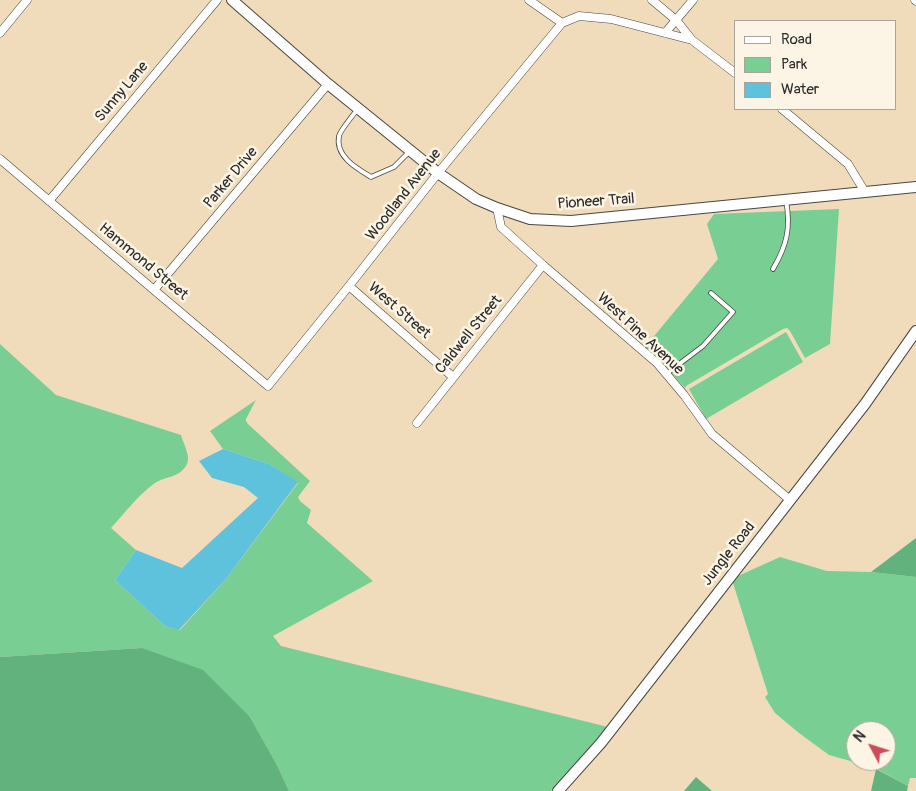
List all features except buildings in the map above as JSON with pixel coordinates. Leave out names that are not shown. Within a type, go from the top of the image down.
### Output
[{"type":"street","points":[[0,33],[27,0]]},
{"type":"street","name":"Sunny Lane","points":[[49,201],[217,0]]},
{"type":"street","name":"Pioneer Trail","points":[[232,0],[328,84],[438,173],[476,199],[530,219],[571,221],[916,187]]},
{"type":"street","points":[[529,0],[562,23],[579,16],[610,19],[692,40]]},
{"type":"street","points":[[652,0],[676,20],[692,40],[734,72]]},
{"type":"street","points":[[665,33],[693,0]]},
{"type":"street","name":"Woodland Avenue","points":[[268,386],[438,173],[562,23]]},
{"type":"street","name":"Parker Drive","points":[[154,290],[328,84]]},
{"type":"street","points":[[783,110],[848,164],[865,192]]},
{"type":"street","name":"Hammond Street","points":[[0,159],[268,386]]},
{"type":"street","name":"West Pine Avenue","points":[[497,208],[501,227],[657,363],[684,395],[712,434],[790,500]]},
{"type":"street","name":"Caldwell Street","points":[[417,423],[543,265]]},
{"type":"street","name":"West Street","points":[[349,286],[453,377]]},
{"type":"street","name":"Jungle Road","points":[[558,791],[601,744],[865,404],[916,331]]},
{"type":"lane","points":[[358,108],[339,135],[340,151],[356,168],[371,177],[394,167],[411,151]]},
{"type":"lane","points":[[773,269],[782,253],[789,222],[786,200]]},
{"type":"lane","points":[[666,374],[703,346],[733,312],[711,293]]},
{"type":"green space","points":[[839,209],[830,344],[805,358],[790,331],[787,328],[783,329],[685,388],[660,360],[645,347],[718,259],[707,224],[714,214]]},
{"type":"green space","points":[[786,332],[803,362],[706,419],[689,389]]},
{"type":"green space","points":[[0,344],[56,395],[181,435],[188,457],[184,469],[155,483],[137,499],[111,528],[136,550],[115,580],[165,626],[180,630],[226,579],[298,483],[269,464],[223,449],[210,431],[256,400],[246,419],[248,424],[310,481],[298,497],[311,510],[307,523],[373,581],[273,636],[281,646],[608,727],[551,791],[289,791],[277,765],[250,717],[142,648],[0,657]]},
{"type":"green space","points":[[916,538],[916,577],[871,572]]},
{"type":"green space","points":[[780,557],[827,571],[871,572],[916,577],[916,778],[910,778],[908,786],[880,771],[896,771],[896,721],[846,721],[846,760],[829,755],[775,713],[765,697],[768,694],[733,583],[738,576]]},
{"type":"green space","points":[[142,648],[203,670],[250,717],[277,765],[289,791],[0,791],[0,657]]},
{"type":"green space","points":[[876,771],[880,771],[908,786],[907,791],[871,791]]},
{"type":"green space","points":[[696,777],[712,791],[684,791]]},
{"type":"water","points":[[223,449],[269,464],[298,482],[226,579],[179,630],[165,626],[115,580],[136,550],[182,568],[258,498],[244,487],[212,478],[199,461]]}]
